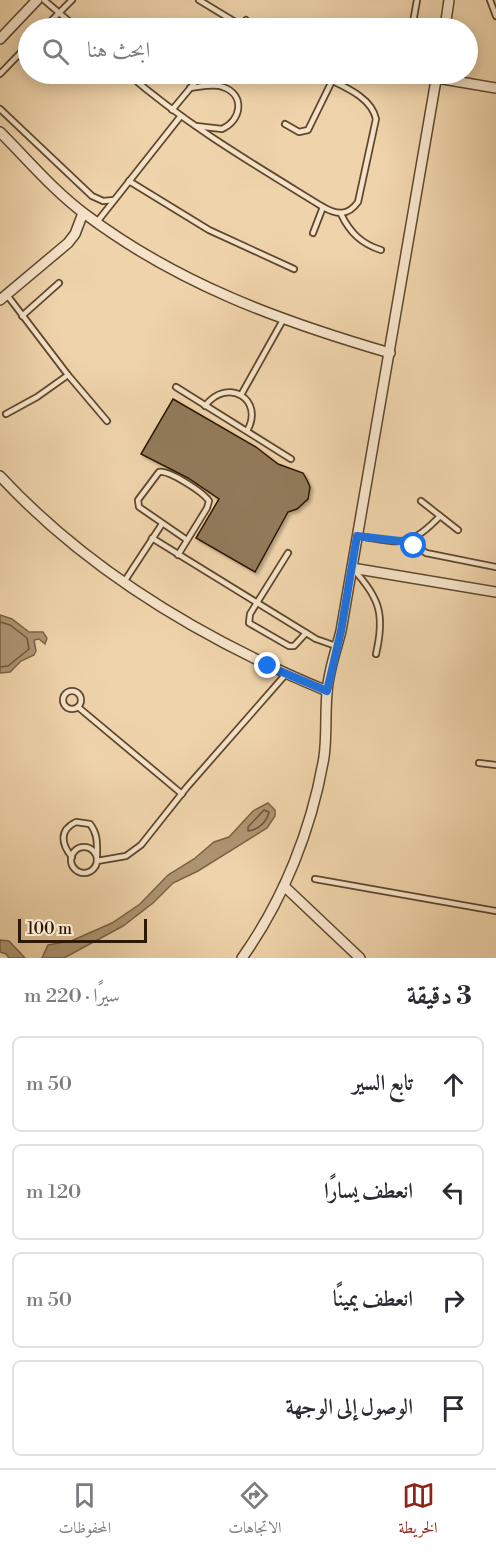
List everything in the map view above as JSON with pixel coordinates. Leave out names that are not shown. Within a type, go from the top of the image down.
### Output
[{"type":"street","points":[[19,18],[36,0]]},
{"type":"street","points":[[446,18],[449,0]]},
{"type":"street","points":[[0,39],[18,20]]},
{"type":"street","points":[[242,958],[284,886],[307,824],[319,780],[325,745],[327,691],[338,646],[352,568],[436,84]]},
{"type":"street","points":[[476,84],[496,88]]},
{"type":"street","points":[[0,132],[83,213],[158,262],[196,283],[283,320],[390,353]]},
{"type":"street","points":[[3,296],[68,243],[75,234],[83,213]]},
{"type":"street","points":[[0,476],[51,527],[124,582],[216,639],[286,674],[327,691]]},
{"type":"street","points":[[352,568],[496,592]]},
{"type":"street","points":[[284,886],[360,958]]},
{"type":"lane","points":[[44,0],[65,18]]},
{"type":"lane","points":[[54,18],[72,0]]},
{"type":"lane","points":[[199,0],[226,18]]},
{"type":"lane","points":[[414,18],[417,0]]},
{"type":"lane","points":[[490,0],[496,16]]},
{"type":"lane","points":[[0,74],[18,55]]},
{"type":"lane","points":[[140,84],[180,117],[323,207],[333,213],[341,214],[354,208],[358,202],[376,119],[374,110],[368,102],[337,84]]},
{"type":"lane","points":[[172,110],[193,84]]},
{"type":"lane","points":[[285,124],[299,132],[308,130],[331,84]]},
{"type":"lane","points":[[190,88],[219,85],[226,87],[237,98],[239,106],[235,121],[222,129],[193,125]]},
{"type":"lane","points":[[0,109],[92,196],[102,201],[114,200]]},
{"type":"lane","points":[[97,222],[180,117]]},
{"type":"lane","points":[[129,181],[209,230],[294,269]]},
{"type":"lane","points":[[313,233],[323,207]]},
{"type":"lane","points":[[341,214],[345,224],[361,241],[381,250]]},
{"type":"lane","points":[[22,316],[59,283]]},
{"type":"lane","points":[[3,296],[22,316],[107,421]]},
{"type":"lane","points":[[241,395],[283,320]]},
{"type":"lane","points":[[6,414],[68,375]]},
{"type":"lane","points":[[176,387],[291,459]]},
{"type":"lane","points":[[205,405],[222,392],[228,391],[241,395],[250,405],[252,412],[247,431]]},
{"type":"lane","points":[[178,555],[188,540],[207,508],[209,501],[204,495],[164,471],[157,475],[138,503],[141,510],[188,540]]},
{"type":"lane","points":[[421,501],[458,530]]},
{"type":"lane","points":[[357,536],[409,540],[424,532],[440,516]]},
{"type":"lane","points":[[124,582],[162,524]]},
{"type":"lane","points":[[153,538],[322,643],[338,646]]},
{"type":"lane","points":[[409,540],[426,553],[496,567]]},
{"type":"lane","points":[[288,553],[248,618],[252,626],[289,646],[298,643],[306,633]]},
{"type":"lane","points":[[352,568],[367,585],[378,606],[381,624],[376,654]]},
{"type":"lane","points":[[97,858],[126,856],[134,852],[286,674]]},
{"type":"lane","points":[[72,691],[78,693],[81,701],[78,707],[70,710],[64,706],[62,701],[64,695],[72,691]]},
{"type":"lane","points":[[78,707],[182,794]]},
{"type":"lane","points":[[479,763],[496,765]]},
{"type":"lane","points":[[76,822],[90,824],[96,836],[97,858],[94,868],[91,872],[81,873],[73,867],[72,857],[65,848],[63,836],[66,830],[76,822]]},
{"type":"lane","points":[[72,857],[75,852],[84,847],[94,851],[97,858]]},
{"type":"lane","points":[[315,879],[496,911]]},
{"type":"water","points":[[0,615],[12,619],[29,632],[43,632],[47,638],[45,644],[39,639],[34,640],[36,651],[34,655],[21,661],[10,672],[0,673]]},
{"type":"water","points":[[268,803],[275,810],[275,816],[267,828],[198,871],[173,883],[153,903],[123,926],[64,958],[42,958],[48,945],[71,941],[112,923],[140,904],[168,875],[194,859],[214,842],[229,837],[253,811]]},
{"type":"water","points":[[0,940],[9,941],[25,958],[9,958],[0,952]]},
{"type":"building","points":[[173,399],[256,447],[278,464],[303,473],[307,480],[310,487],[308,499],[297,509],[288,512],[255,572],[196,538],[219,499],[188,478],[141,454]]},
{"type":"route","points":[[268,666],[327,691],[341,631],[357,536],[409,540],[414,546]]}]
